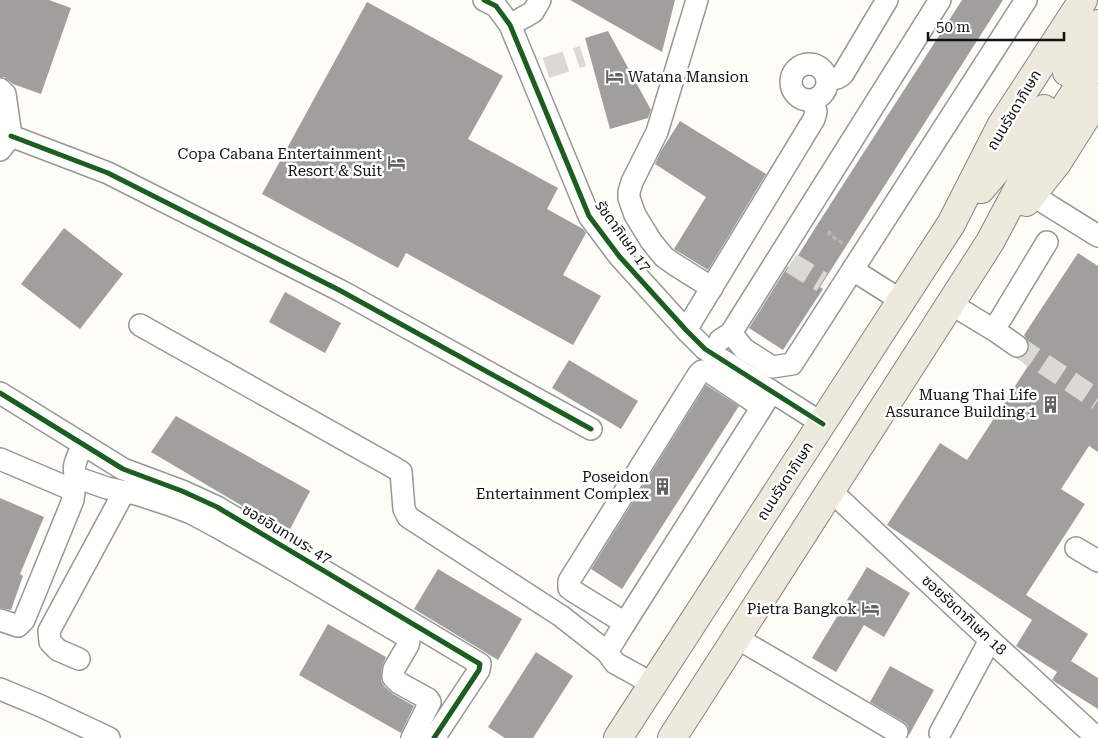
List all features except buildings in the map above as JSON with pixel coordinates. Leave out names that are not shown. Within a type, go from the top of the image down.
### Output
[{"type":"main road","name":"ถนนรัชดาภิเษก","points":[[618,738],[951,224],[1001,126],[1083,0]]},
{"type":"main road","name":"ถนนรัชดาภิเษก","points":[[951,224],[1029,132],[1098,24]]},
{"type":"main road","points":[[672,738],[990,242],[1044,140],[1098,57]]},
{"type":"main road","points":[[990,242],[1032,195],[1056,163],[1098,98]]},
{"type":"street","name":"รัชดาภิเษก 17","points":[[484,0],[496,6],[538,71],[590,216],[619,256],[705,349],[766,399],[823,424]]},
{"type":"street","points":[[510,25],[533,12],[540,0]]},
{"type":"street","points":[[697,0],[657,132],[632,182],[629,198],[635,215],[651,241],[664,257],[712,288]]},
{"type":"street","points":[[827,78],[839,78],[843,74],[887,0]]},
{"type":"street","points":[[705,349],[731,333],[785,259],[940,0]]},
{"type":"street","points":[[731,333],[744,349],[772,367],[792,364],[830,288],[853,270],[1026,0]]},
{"type":"street","points":[[810,63],[821,68],[827,78],[828,84],[823,94],[813,100],[801,99],[792,90],[790,83],[794,71],[798,67],[810,63]]},
{"type":"street","points":[[0,89],[5,94],[5,143],[108,173],[341,291],[591,429]]},
{"type":"street","points":[[686,330],[814,119],[816,112],[813,100]]},
{"type":"street","points":[[1032,195],[1098,236]]},
{"type":"street","points":[[994,330],[1047,242]]},
{"type":"street","points":[[853,270],[902,301]]},
{"type":"street","points":[[951,304],[1017,346]]},
{"type":"street","points":[[140,325],[393,466],[401,472],[404,509],[408,517],[561,616],[607,652],[615,663],[653,684]]},
{"type":"street","points":[[607,652],[766,399],[708,371],[702,371],[698,375],[569,581],[569,588],[572,591],[625,623]]},
{"type":"street","name":"ซอยอินทามระ 47","points":[[0,393],[122,469],[182,490],[217,507],[480,664],[479,670],[442,734]]},
{"type":"street","points":[[83,444],[74,466],[75,476],[80,479],[136,494],[191,513],[280,562],[407,637],[408,645],[394,669],[393,677],[430,702],[412,738]]},
{"type":"street","points":[[0,459],[74,492],[73,500],[24,620],[18,626],[0,620]]},
{"type":"street","name":"ซอยรัชดาภิเษก 18","points":[[831,491],[1097,738]]},
{"type":"street","points":[[79,658],[58,650],[50,642],[49,632],[124,492]]},
{"type":"street","points":[[1076,548],[1098,561]]},
{"type":"street","points":[[737,638],[897,732]]},
{"type":"street","points":[[940,733],[990,640]]},
{"type":"street","points":[[0,689],[109,738]]},
{"type":"path","points":[[830,231],[829,234],[846,246]]},
{"type":"tunnel","points":[[546,68],[583,56]]},
{"type":"tunnel","points":[[791,263],[822,282]]},
{"type":"tunnel","points":[[1017,346],[1098,400]]},
{"type":"cycle path","points":[[484,0],[496,6],[510,25],[589,216],[619,256],[705,349],[823,424]]},
{"type":"cycle path","points":[[11,136],[108,173],[341,291],[591,429]]},
{"type":"cycle path","points":[[0,393],[123,469],[182,491],[217,507],[480,664],[479,670],[434,738]]},
{"type":"place","name":"Watana Mansion","points":[[614,77]]},
{"type":"place","name":"Copa Cabana Entertainment Resort & Suit","points":[[396,163]]},
{"type":"place","name":"Muang Thai Life Assurance Building 1","points":[[1051,404]]},
{"type":"place","name":"Poseidon Entertainment Complex","points":[[663,486]]},
{"type":"place","name":"Pietra Bangkok","points":[[871,609]]}]
